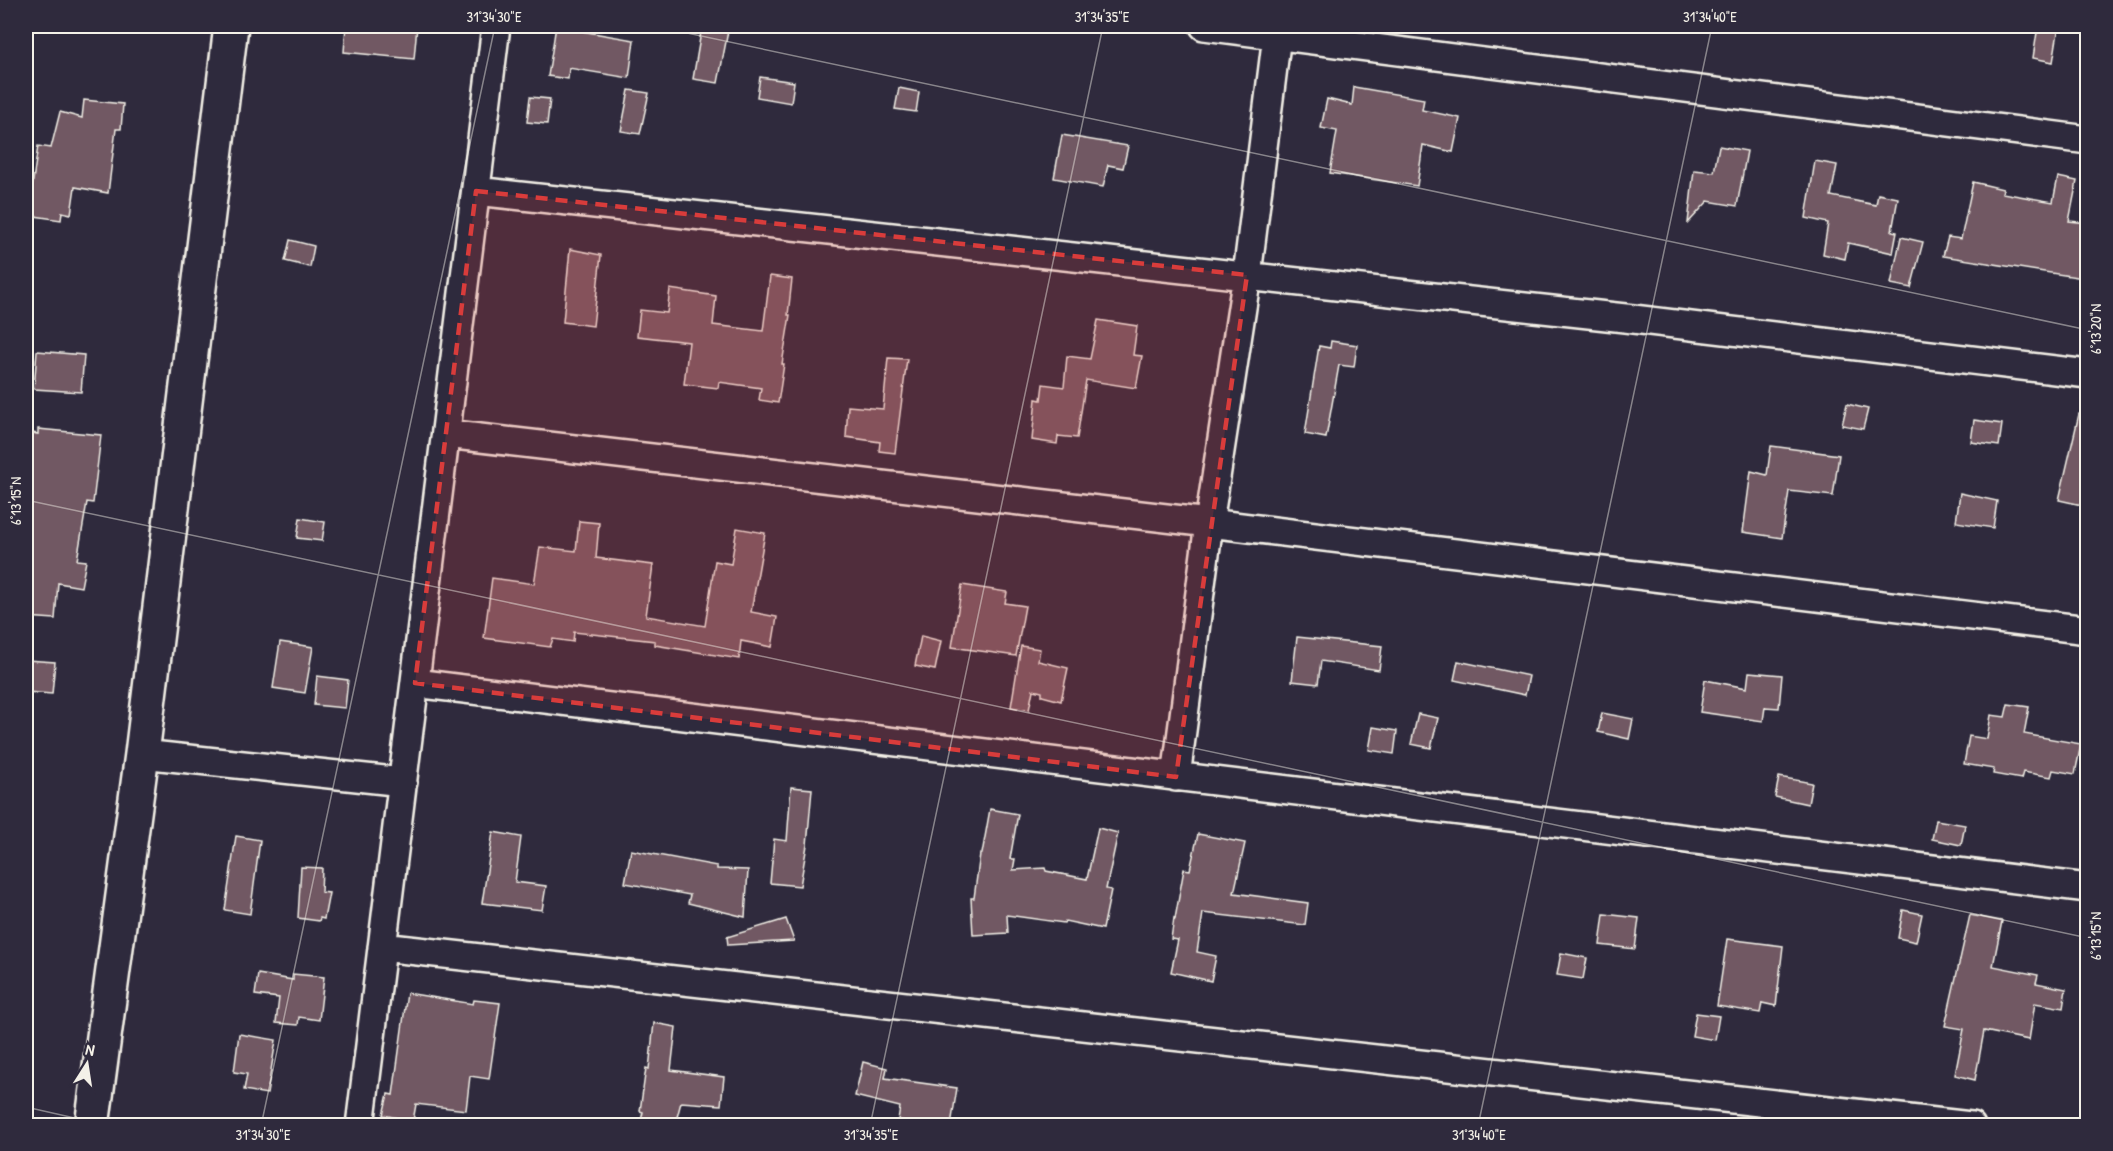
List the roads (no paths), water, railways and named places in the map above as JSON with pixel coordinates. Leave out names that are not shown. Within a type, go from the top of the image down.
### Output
[{"type":"street","points":[[92,1125],[142,754],[231,26]]},
{"type":"street","points":[[360,1125],[496,26]]},
{"type":"street","points":[[1204,26],[2088,140]]},
{"type":"street","points":[[1176,777],[1209,523],[1247,275],[1277,35]]},
{"type":"street","points":[[476,191],[1637,319],[2088,374]]},
{"type":"street","points":[[446,434],[1209,523],[2088,630]]},
{"type":"street","points":[[415,683],[2088,888]]},
{"type":"street","points":[[142,754],[403,782]]},
{"type":"street","points":[[382,947],[1971,1125]]}]
